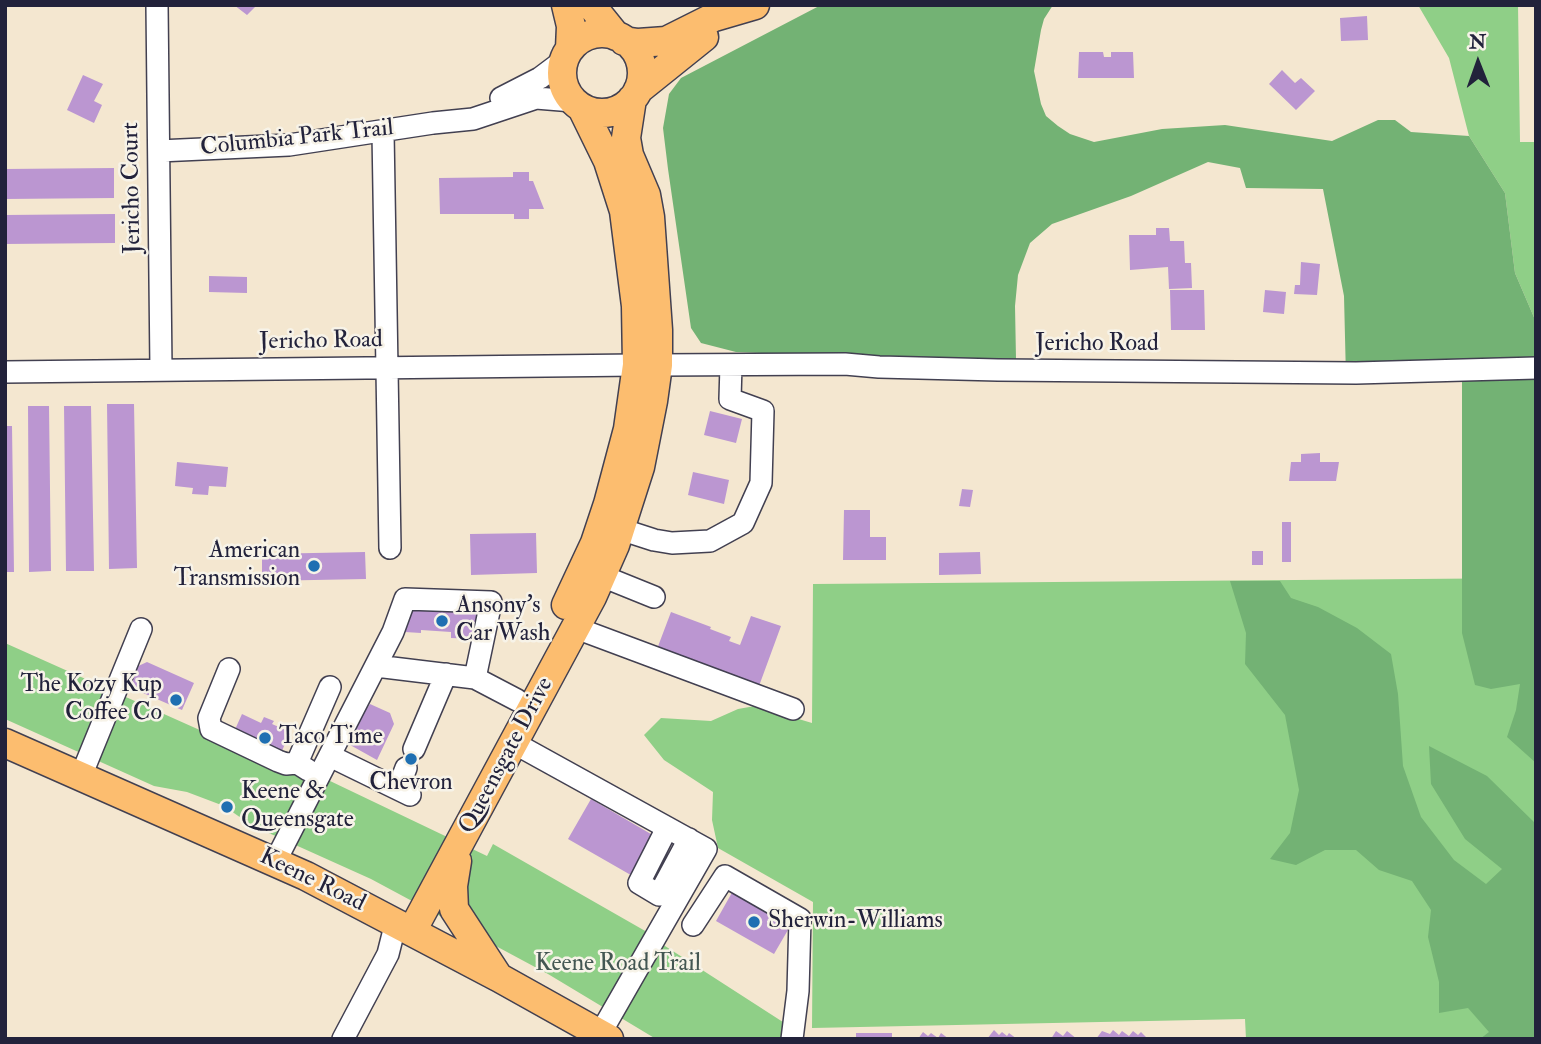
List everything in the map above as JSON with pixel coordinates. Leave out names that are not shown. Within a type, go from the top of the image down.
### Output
[{"type":"main road","points":[[566,5],[571,26],[563,82],[608,161],[620,194],[636,306],[648,358],[652,364],[648,365]]},
{"type":"main road","points":[[591,5],[638,58],[641,68],[635,94]]},
{"type":"main road","points":[[567,54],[580,40],[591,35],[603,34],[650,43],[672,40],[714,17],[751,7]]},
{"type":"main road","points":[[578,105],[604,113],[614,111],[691,47],[751,7]]},
{"type":"main road","name":"Queensgate Drive","points":[[404,927],[459,845],[576,628],[602,576],[645,446],[648,365],[657,294],[646,195],[629,155],[626,138],[635,94]]},
{"type":"main road","name":"Queensgate Drive","points":[[404,927],[569,600],[595,543],[648,365]]},
{"type":"main road","name":"Keene Road","points":[[5,743],[275,862],[404,927],[604,1036]]},
{"type":"main road","points":[[459,845],[453,886],[454,909],[498,977]]},
{"type":"street","name":"Jericho Court","points":[[157,5],[161,370]]},
{"type":"street","name":"Columbia Park Trail","points":[[433,122],[520,90],[567,54]]},
{"type":"street","name":"Columbia Park Trail","points":[[159,151],[275,146],[383,132],[433,122],[473,119],[536,98],[578,105]]},
{"type":"street","points":[[383,132],[390,548]]},
{"type":"street","name":"Jericho Road","points":[[5,372],[845,364],[985,370],[1356,373],[1536,368]]},
{"type":"street","points":[[620,528],[654,540],[672,543],[709,541],[743,523],[761,483],[762,411],[730,399],[731,365]]},
{"type":"street","points":[[602,576],[654,597]]},
{"type":"street","points":[[275,862],[393,632],[405,599],[491,602],[475,678]]},
{"type":"street","points":[[576,628],[793,709]]},
{"type":"street","points":[[81,776],[141,629]]},
{"type":"street","points":[[376,666],[475,678],[517,700]]},
{"type":"street","points":[[229,668],[209,718],[211,729],[278,761],[286,764],[297,763],[318,778]]},
{"type":"street","points":[[330,756],[404,792],[410,759],[446,674]]},
{"type":"street","points":[[297,763],[330,687]]},
{"type":"street","points":[[514,743],[706,849],[604,1036]]},
{"type":"street","points":[[667,828],[639,883],[659,895],[688,839]]},
{"type":"street","points":[[692,925],[725,876],[800,919],[798,991],[792,1039]]},
{"type":"street","name":"Queensgate Drive","points":[[343,1039],[404,927]]},
{"type":"green space","points":[[821,5],[1053,5],[1044,19],[1034,71],[1041,104],[1046,116],[1058,126],[1070,134],[1094,142],[1162,129],[1225,125],[1332,141],[1378,120],[1395,120],[1411,132],[1469,136],[1505,193],[1515,273],[1536,322],[1536,763],[1507,737],[1516,710],[1520,684],[1491,689],[1475,685],[1462,633],[1462,377],[1346,378],[1344,296],[1323,189],[1246,188],[1240,168],[1208,162],[1131,196],[1052,224],[1030,243],[1018,275],[1015,306],[1016,359],[736,352],[701,343],[691,328],[668,169],[663,128],[669,94],[681,78]]},
{"type":"green space","points":[[1418,5],[1518,5],[1520,142],[1536,142],[1536,322],[1515,273],[1505,193],[1469,136],[1449,58]]},
{"type":"green space","points":[[1536,578],[1536,1039],[1246,1039],[1245,1019],[812,1028],[813,902],[718,848],[712,820],[713,792],[664,760],[644,735],[661,718],[711,721],[738,709],[755,706],[812,723],[813,584]]},
{"type":"green space","points":[[1230,581],[1280,581],[1291,598],[1318,607],[1357,628],[1391,654],[1398,694],[1403,766],[1421,817],[1454,860],[1486,884],[1502,869],[1465,839],[1431,784],[1429,746],[1487,776],[1536,824],[1536,1039],[1480,1039],[1489,1032],[1468,1008],[1439,1013],[1439,982],[1428,937],[1431,910],[1412,881],[1379,870],[1356,850],[1325,850],[1296,865],[1270,859],[1290,833],[1299,790],[1285,715],[1245,664],[1246,633]]},
{"type":"green space","name":"Keene Road Trail","points":[[5,643],[325,786],[328,780],[487,856],[493,844],[647,932],[786,1024],[786,1031],[781,1039],[656,1039],[548,974],[371,879],[251,825],[224,806],[187,792],[154,786],[5,719]]},
{"type":"building","points":[[234,5],[257,5],[247,15]]},
{"type":"building","points":[[1367,16],[1368,40],[1341,41],[1340,18]]},
{"type":"building","points":[[1079,52],[1103,52],[1104,57],[1111,57],[1111,52],[1133,52],[1134,78],[1078,78]]},
{"type":"building","points":[[1282,70],[1295,83],[1301,78],[1315,91],[1296,110],[1269,84]]},
{"type":"building","points":[[83,75],[103,84],[94,101],[102,105],[94,123],[67,110]]},
{"type":"building","points":[[114,168],[114,198],[5,199],[5,169]]},
{"type":"building","points":[[513,172],[529,172],[529,181],[533,181],[544,209],[529,209],[529,219],[514,219],[514,214],[440,214],[439,178],[513,177]]},
{"type":"building","points":[[115,214],[115,243],[5,244],[5,215]]},
{"type":"building","points":[[1156,228],[1169,228],[1170,241],[1184,241],[1185,263],[1191,263],[1192,288],[1169,289],[1168,267],[1130,270],[1129,235],[1156,235]]},
{"type":"building","points":[[1301,262],[1320,264],[1317,295],[1294,294],[1295,285],[1300,285]]},
{"type":"building","points":[[209,276],[247,277],[247,293],[209,292]]},
{"type":"building","points":[[1170,290],[1204,290],[1205,330],[1171,330]]},
{"type":"building","points":[[1265,290],[1286,292],[1284,314],[1263,312]]},
{"type":"building","points":[[107,404],[134,404],[137,568],[109,569]]},
{"type":"building","points":[[28,406],[49,406],[51,571],[29,572]]},
{"type":"building","points":[[64,406],[91,406],[94,571],[66,571]]},
{"type":"building","points":[[710,411],[742,419],[736,443],[704,435]]},
{"type":"building","points":[[5,426],[12,426],[14,572],[5,572]]},
{"type":"building","points":[[1320,453],[1320,462],[1339,462],[1336,481],[1289,481],[1291,462],[1301,462],[1301,454]]},
{"type":"building","points":[[177,462],[228,467],[226,487],[209,486],[208,495],[192,494],[193,488],[175,486]]},
{"type":"building","points":[[693,472],[729,480],[724,504],[688,495]]},
{"type":"building","points":[[962,489],[973,490],[970,507],[959,506]]},
{"type":"building","points":[[844,510],[870,510],[870,537],[886,537],[886,560],[843,560]]},
{"type":"building","points":[[1282,522],[1291,522],[1291,562],[1282,562]]},
{"type":"building","points":[[536,533],[537,573],[471,575],[470,534]]},
{"type":"building","points":[[1252,551],[1263,551],[1263,565],[1252,565]]},
{"type":"building","name":"American Transmission","points":[[365,552],[366,579],[262,581],[262,554]]},
{"type":"building","points":[[980,552],[981,574],[939,575],[939,553]]},
{"type":"building","name":"Ansony's Car Wash","points":[[407,607],[461,613],[462,607],[480,609],[478,639],[451,638],[451,632],[405,632]]},
{"type":"building","points":[[671,612],[711,627],[710,629],[731,637],[729,641],[740,645],[751,616],[781,626],[759,686],[657,649]]},
{"type":"building","points":[[147,662],[194,683],[182,710],[127,686],[134,668]]},
{"type":"building","points":[[370,704],[390,713],[394,724],[377,760],[343,741],[362,705],[367,708]]},
{"type":"building","name":"Taco Time","points":[[242,714],[261,723],[264,717],[290,732],[279,758],[233,734]]},
{"type":"building","points":[[591,799],[656,837],[636,878],[568,839]]},
{"type":"building","name":"Sherwin-Williams","points":[[734,889],[792,923],[774,954],[716,921]]},
{"type":"building","points":[[994,1030],[999,1035],[1002,1032],[1007,1036],[1009,1033],[1017,1039],[987,1039]]},
{"type":"building","points":[[1113,1030],[1119,1035],[1122,1031],[1129,1036],[1133,1031],[1138,1035],[1141,1032],[1148,1039],[1096,1039],[1102,1031],[1110,1034]]},
{"type":"building","points":[[1056,1031],[1063,1036],[1067,1031],[1077,1039],[1051,1039]]},
{"type":"building","points":[[923,1032],[938,1038],[941,1033],[949,1039],[918,1039]]},
{"type":"building","points":[[856,1033],[892,1033],[892,1039],[856,1039]]},
{"type":"place","name":"American Transmission","points":[[314,566]]},
{"type":"place","name":"Ansony's Car Wash","points":[[442,621]]},
{"type":"place","name":"The Kozy Kup Coffee Co","points":[[176,700]]},
{"type":"place","name":"Taco Time","points":[[265,738]]},
{"type":"place","name":"Chevron","points":[[411,759]]},
{"type":"place","name":"Keene & Queensgate","points":[[227,807]]},
{"type":"place","name":"Sherwin-Williams","points":[[754,922]]}]
